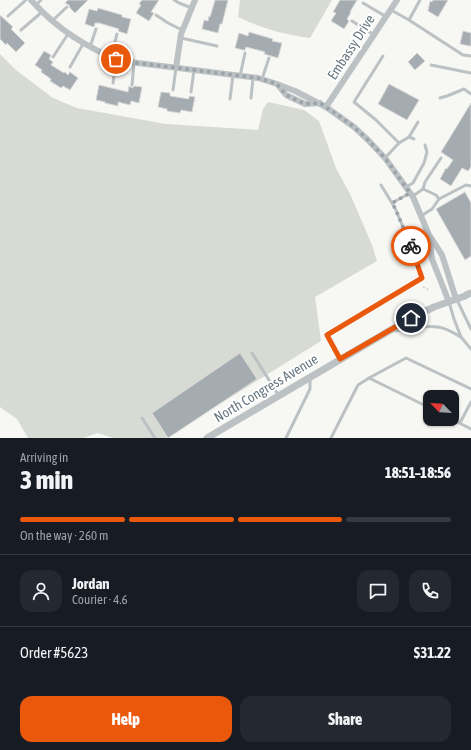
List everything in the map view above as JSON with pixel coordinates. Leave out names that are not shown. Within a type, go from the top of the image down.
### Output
[{"type":"street","points":[[31,0],[42,12],[68,34],[83,44],[122,61],[253,77],[277,84],[289,84],[314,95],[320,103],[354,127],[368,140],[385,158],[411,194],[429,235],[442,255],[456,299]]},
{"type":"street","points":[[176,68],[183,30],[195,0]]},
{"type":"street","name":"Embassy Drive","points":[[326,107],[397,0]]},
{"type":"street","points":[[277,84],[286,95],[305,104],[320,103]]},
{"type":"street","points":[[429,235],[432,259],[448,302]]},
{"type":"street","name":"North Congress Avenue","points":[[207,438],[411,318],[434,307],[469,295]]},
{"type":"lane","points":[[8,16],[26,0]]},
{"type":"lane","points":[[36,5],[41,0]]},
{"type":"lane","points":[[174,0],[179,4],[192,8]]},
{"type":"lane","points":[[409,20],[420,0]]},
{"type":"lane","points":[[363,3],[386,17]]},
{"type":"lane","points":[[52,21],[67,7]]},
{"type":"lane","points":[[390,10],[409,20],[463,55],[471,56]]},
{"type":"lane","points":[[22,30],[42,12]]},
{"type":"lane","points":[[156,15],[183,30]]},
{"type":"lane","points":[[352,21],[374,35]]},
{"type":"lane","points":[[90,47],[96,29]]},
{"type":"lane","points":[[54,57],[68,34]]},
{"type":"lane","points":[[113,83],[117,34]]},
{"type":"lane","points":[[181,38],[217,46]]},
{"type":"lane","points":[[70,67],[83,44]]},
{"type":"lane","points":[[230,99],[245,53]]},
{"type":"lane","points":[[383,56],[354,102],[399,142]]},
{"type":"lane","points":[[262,79],[268,58]]},
{"type":"lane","points":[[132,85],[134,63]]},
{"type":"lane","points":[[431,66],[471,73]]},
{"type":"lane","points":[[172,90],[176,68]]},
{"type":"lane","points":[[192,92],[194,70]]},
{"type":"lane","points":[[251,98],[253,77]]},
{"type":"lane","points":[[440,98],[464,89],[471,94]]},
{"type":"lane","points":[[385,158],[399,142],[409,137],[418,122]]},
{"type":"lane","points":[[409,137],[414,139]]},
{"type":"lane","points":[[406,187],[413,183],[424,162],[427,152],[425,145]]},
{"type":"lane","points":[[423,189],[425,182],[441,158]]},
{"type":"lane","points":[[340,359],[327,335],[422,278],[414,251],[395,208],[382,185]]},
{"type":"lane","points":[[421,216],[432,210],[439,199],[466,185],[471,186]]},
{"type":"lane","points":[[392,203],[423,189],[436,195],[439,199]]},
{"type":"lane","points":[[456,299],[471,329]]},
{"type":"lane","points":[[448,302],[462,337],[471,349]]},
{"type":"lane","points":[[387,332],[426,326],[449,330],[462,337]]},
{"type":"lane","points":[[252,353],[279,396]]},
{"type":"lane","points":[[331,438],[358,385],[406,358],[471,389]]},
{"type":"lane","points":[[286,438],[310,389],[310,378]]},
{"type":"lane","points":[[369,378],[423,405]]},
{"type":"lane","points":[[471,402],[460,423],[471,429]]},
{"type":"lane","points":[[142,418],[155,438]]},
{"type":"path","points":[[423,286],[428,290]]},
{"type":"shaded area","points":[[240,0],[332,0],[310,38],[273,30],[238,17]]},
{"type":"shaded area","points":[[0,54],[16,70],[53,98],[77,108],[166,124],[258,130],[263,109],[268,102],[304,110],[319,121],[336,168],[351,196],[372,245],[377,261],[315,297],[321,341],[165,438],[113,438],[97,433],[84,438],[28,438],[17,419],[0,407]]},
{"type":"building","points":[[68,0],[88,0],[75,13],[69,5],[65,3]]},
{"type":"building","points":[[142,0],[159,0],[151,12],[154,13],[149,21],[136,13]]},
{"type":"building","points":[[215,0],[228,0],[222,24],[220,24],[218,33],[202,29],[204,20],[208,21],[209,16],[210,17]]},
{"type":"building","points":[[340,0],[357,0],[350,12],[347,19],[349,21],[344,29],[331,21],[336,13],[333,12]]},
{"type":"building","points":[[433,0],[448,0],[438,17],[428,11],[430,1],[432,2]]},
{"type":"building","points":[[98,8],[131,19],[127,34],[118,31],[119,29],[99,23],[95,23],[94,27],[85,24],[89,9],[97,11]]},
{"type":"building","points":[[0,15],[13,27],[11,29],[25,43],[16,52],[7,43],[6,45],[0,39]]},
{"type":"building","points":[[463,31],[471,33],[471,46],[460,44]]},
{"type":"building","points":[[249,32],[273,39],[272,41],[282,43],[278,58],[264,54],[265,52],[246,47],[245,50],[235,48],[239,33],[248,36]]},
{"type":"building","points":[[44,51],[51,55],[49,59],[53,62],[51,65],[68,75],[70,72],[78,78],[70,90],[63,86],[61,88],[50,81],[51,79],[41,72],[42,70],[35,65]]},
{"type":"building","points":[[417,53],[425,61],[415,70],[408,62]]},
{"type":"building","points":[[389,84],[419,100],[407,120],[378,104]]},
{"type":"building","points":[[99,85],[128,92],[129,86],[132,88],[135,86],[142,87],[139,103],[131,101],[130,105],[118,102],[118,106],[96,100]]},
{"type":"building","points":[[161,92],[170,93],[170,96],[189,99],[189,96],[195,97],[192,112],[181,110],[180,113],[167,111],[167,109],[158,107]]},
{"type":"building","points":[[471,103],[471,167],[468,171],[462,168],[451,186],[440,179],[446,168],[447,169],[453,160],[441,152]]},
{"type":"building","points":[[465,192],[471,203],[471,256],[465,260],[436,209]]},
{"type":"building","points":[[240,353],[257,379],[168,438],[152,413]]},
{"type":"way so far","points":[[116,59],[258,78],[277,84],[286,95],[305,104],[320,103],[354,127],[368,140],[385,158],[410,193],[392,203],[411,246]]},
{"type":"route","points":[[411,246],[414,251],[422,278],[327,335],[340,359],[411,318]]}]
